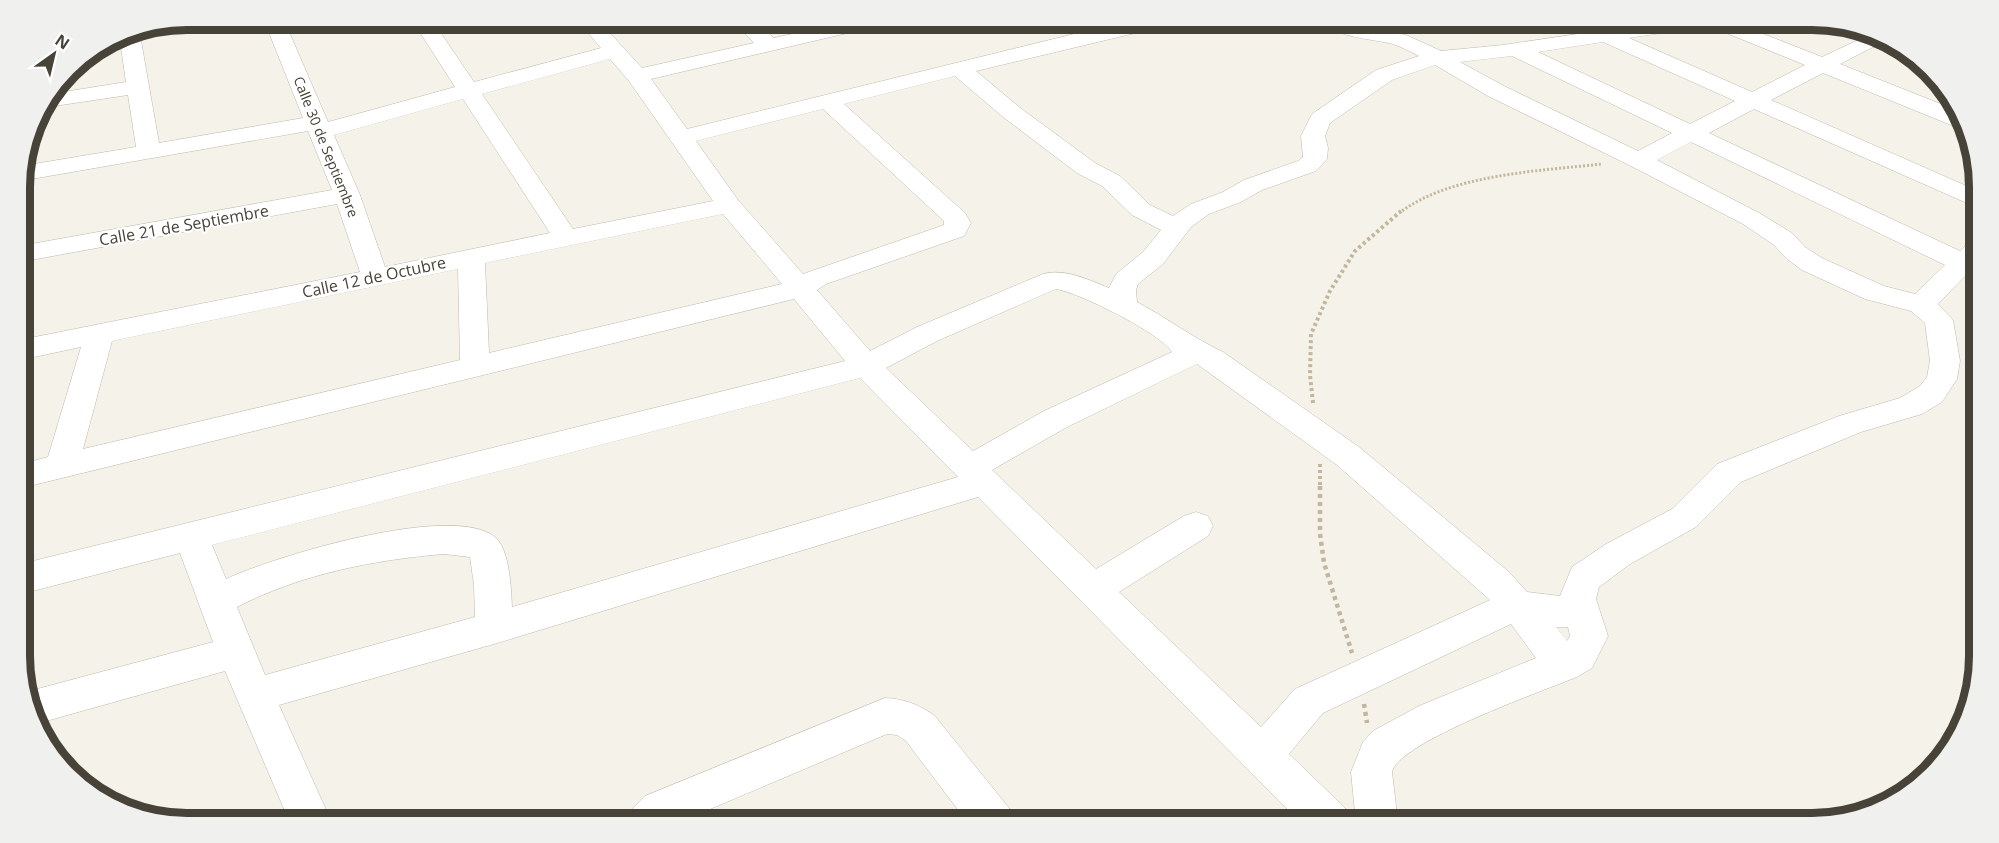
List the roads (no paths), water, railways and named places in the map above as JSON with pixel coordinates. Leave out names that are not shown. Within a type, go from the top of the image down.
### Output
[{"type":"street","name":"Calle 30 de Septiembre","points":[[278,30],[347,195],[375,276]]},
{"type":"street","points":[[428,30],[565,237]]},
{"type":"street","points":[[596,30],[637,76],[729,205],[866,366],[1320,813]]},
{"type":"street","points":[[753,30],[768,44]]},
{"type":"street","points":[[637,76],[833,30]]},
{"type":"street","points":[[680,138],[1117,30]]},
{"type":"street","points":[[1355,30],[1399,39],[1496,91],[1638,160],[1752,219],[1783,238],[1796,253],[1812,264],[1875,293],[1921,304],[1934,314],[1942,326],[1945,361],[1942,379],[1931,394],[1911,406],[1850,424],[1729,472],[1684,518],[1618,554],[1585,577],[1578,599],[1589,636],[1579,656],[1563,666],[1423,723],[1386,743],[1376,756],[1371,780],[1376,813]]},
{"type":"street","points":[[1124,308],[1122,290],[1126,280],[1153,258],[1189,216],[1264,180],[1307,166],[1315,159],[1314,130],[1325,114],[1384,75],[1436,58],[1645,30]]},
{"type":"street","points":[[1736,30],[1952,117]]},
{"type":"street","points":[[1606,36],[1969,196]]},
{"type":"street","points":[[130,40],[149,152]]},
{"type":"street","points":[[1638,160],[1869,41]]},
{"type":"street","points":[[1514,49],[1688,133],[1969,258]]},
{"type":"street","points":[[31,172],[318,127],[614,51]]},
{"type":"street","points":[[959,68],[1020,119],[1086,168],[1110,181],[1131,202],[1153,217],[1177,228]]},
{"type":"street","points":[[56,100],[138,87]]},
{"type":"street","points":[[30,474],[800,289],[816,278],[951,233],[958,224],[956,218],[827,102]]},
{"type":"street","name":"Calle 21 de Septiembre","points":[[30,252],[347,195]]},
{"type":"street","name":"Calle 12 de Octubre","points":[[30,348],[729,205]]},
{"type":"street","points":[[471,257],[475,367]]},
{"type":"street","points":[[1921,304],[1969,263]]},
{"type":"street","points":[[30,577],[866,366],[927,334],[1053,280],[1065,280],[1087,288],[1187,347],[1212,359],[1348,456],[1496,582],[1563,666]]},
{"type":"street","points":[[62,465],[100,332]]},
{"type":"street","points":[[255,695],[494,628],[978,474],[1011,447],[1066,413],[1144,379],[1186,357],[1187,347]]},
{"type":"street","points":[[1094,589],[1196,526]]},
{"type":"street","points":[[191,536],[236,652],[306,813]]},
{"type":"street","points":[[216,601],[279,573],[335,557],[405,544],[470,541],[482,548],[489,560],[494,628]]},
{"type":"street","points":[[1262,755],[1309,701],[1516,605],[1581,612]]},
{"type":"street","points":[[38,706],[236,652]]},
{"type":"street","points":[[657,813],[885,716],[904,717],[921,728],[986,813]]}]
